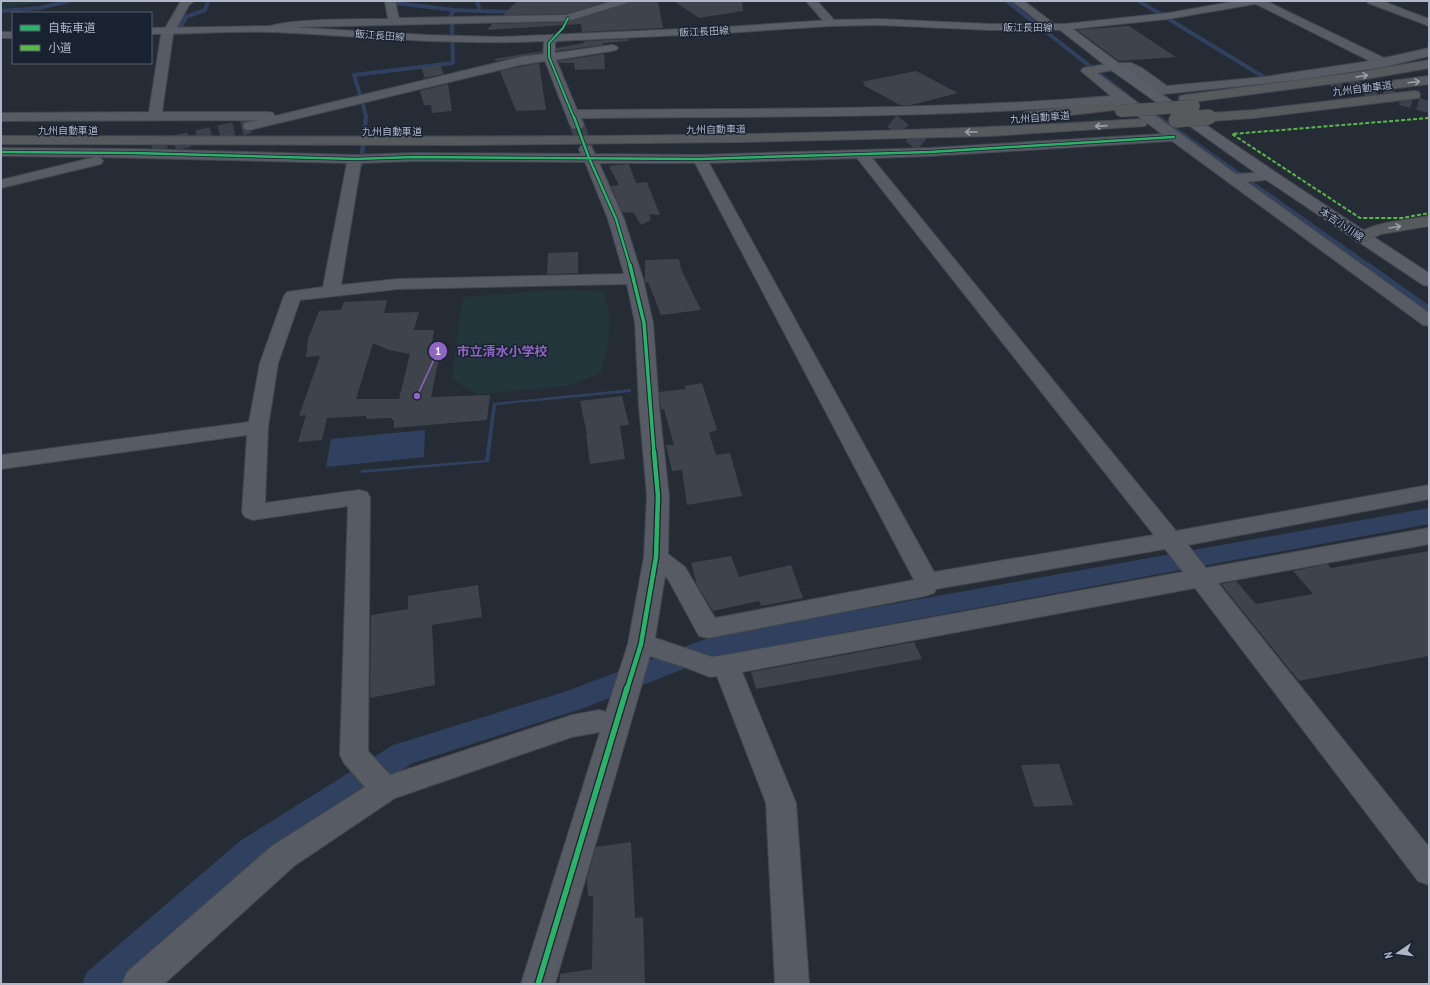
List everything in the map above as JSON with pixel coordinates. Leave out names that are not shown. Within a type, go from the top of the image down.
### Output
[{"type":"highway","points":[[1190,103],[1429,64]]},
{"type":"highway","name":"九州自動車道","points":[[429,136],[875,126],[984,120],[1121,105],[1190,103],[1371,87],[1429,80]]},
{"type":"highway","name":"九州自動車道","points":[[1,130],[429,136],[561,141],[881,136],[1140,123],[1254,114],[1425,97]]},
{"type":"highway","name":"九州自動車道","points":[[1,140],[350,135]]},
{"type":"highway","points":[[1362,238],[1377,230],[1429,221]]},
{"type":"highway","points":[[1362,238],[1395,240],[1429,234]]},
{"type":"main road","name":"飯江長田線","points":[[152,31],[271,29],[427,38],[500,40],[725,30],[831,23],[879,22],[1057,27],[1168,16],[1256,1]]},
{"type":"main road","name":"本吉小川線","points":[[1057,27],[1148,88],[1160,104],[1199,132],[1255,166],[1429,281]]},
{"type":"main road","points":[[553,38],[549,43],[549,57],[699,37],[725,30]]},
{"type":"main road","points":[[1,36],[12,35]]},
{"type":"street","points":[[155,116],[168,30],[185,4],[190,1]]},
{"type":"street","points":[[390,1],[394,22]]},
{"type":"street","points":[[271,29],[301,24],[568,18],[623,1]]},
{"type":"street","points":[[811,1],[831,23]]},
{"type":"street","points":[[1017,1],[1057,27]]},
{"type":"street","points":[[1256,1],[1384,63]]},
{"type":"street","points":[[1372,1],[1429,23]]},
{"type":"street","points":[[553,38],[563,28],[568,18]]},
{"type":"street","points":[[1429,52],[1384,63],[1312,74],[1164,90],[1131,67],[1115,67],[1087,71],[1121,105],[1174,137],[1429,321]]},
{"type":"street","points":[[250,126],[520,61],[549,57],[575,120],[1054,105],[1121,105]]},
{"type":"street","points":[[1312,74],[1331,80]]},
{"type":"street","points":[[880,111],[892,121]]},
{"type":"street","points":[[1,117],[291,116]]},
{"type":"street","points":[[1,152],[133,153],[355,159],[588,153],[700,159],[862,155],[926,148],[1174,137]]},
{"type":"street","points":[[1,184],[152,148]]},
{"type":"street","points":[[538,984],[620,710],[650,647],[656,557],[658,496],[649,406],[644,323],[634,279],[616,219],[588,153]]},
{"type":"street","points":[[862,155],[1171,540],[1429,871]]},
{"type":"street","points":[[330,291],[355,159]]},
{"type":"street","points":[[700,159],[927,582]]},
{"type":"street","points":[[1233,179],[1270,176]]},
{"type":"street","points":[[382,786],[354,754],[359,497],[254,512],[258,427],[269,363],[293,296],[398,284],[634,279]]},
{"type":"street","points":[[1,462],[258,427]]},
{"type":"street","points":[[927,582],[1171,540],[1429,492]]},
{"type":"street","points":[[650,647],[695,660],[710,667],[726,665],[1429,536]]},
{"type":"street","points":[[656,557],[677,573],[708,629],[925,587],[927,582]]},
{"type":"street","points":[[726,665],[781,803],[792,984]]},
{"type":"street","points":[[138,984],[283,856],[382,786],[572,726],[599,720]]},
{"type":"shaded area","points":[[1,1],[57,1],[26,4],[1,10]]},
{"type":"shaded area","points":[[560,290],[604,292],[610,316],[608,345],[601,373],[568,386],[477,394],[464,388],[452,377],[463,297]]},
{"type":"water","points":[[631,389],[631,392],[496,405],[489,462],[361,473],[361,470],[485,460],[493,403]]},
{"type":"water","points":[[425,430],[424,457],[326,467],[331,439]]},
{"type":"building","points":[[517,1],[607,1],[567,14],[503,15]]},
{"type":"building","points":[[629,1],[658,1],[663,28],[582,32],[581,24],[487,30],[492,24],[568,22],[627,4]]},
{"type":"building","points":[[674,1],[742,1],[743,11],[699,18]]},
{"type":"building","points":[[1129,26],[1176,57],[1119,61],[1077,30]]},
{"type":"building","points":[[628,39],[629,41],[603,43],[603,45],[556,51],[556,48],[584,43],[583,41]]},
{"type":"building","points":[[542,51],[496,61],[494,59]]},
{"type":"building","points":[[604,54],[605,69],[575,70],[574,63],[559,63],[558,61]]},
{"type":"building","points":[[539,63],[546,110],[516,111],[500,71]]},
{"type":"building","points":[[440,65],[444,74],[425,78],[421,68]]},
{"type":"building","points":[[916,71],[958,93],[911,105],[900,105],[863,85],[866,84],[861,82]]},
{"type":"building","points":[[448,84],[452,111],[432,113],[431,105],[424,105],[420,91]]},
{"type":"building","points":[[629,164],[636,183],[647,182],[660,215],[649,214],[651,220],[641,225],[634,213],[622,212],[611,186],[619,185],[609,166]]},
{"type":"building","points":[[578,252],[578,273],[547,274],[548,253]]},
{"type":"building","points":[[679,259],[681,269],[701,310],[661,315],[648,282],[645,283],[645,260]]},
{"type":"building","points":[[387,300],[384,313],[419,312],[414,330],[434,330],[431,349],[441,348],[431,397],[490,395],[487,420],[394,428],[394,420],[392,420],[392,418],[366,419],[366,416],[327,418],[322,440],[298,442],[306,415],[299,416],[320,356],[306,357],[308,339],[319,311],[341,310],[344,302]],"holes":[[[373,343],[389,350],[410,354],[399,399],[356,399]]]},
{"type":"building","points":[[702,383],[717,430],[709,433],[716,455],[730,453],[742,496],[687,505],[682,470],[672,471],[666,445],[674,445],[664,409],[661,409],[659,392],[686,389],[684,386]]},
{"type":"building","points":[[622,396],[629,425],[620,426],[625,459],[590,464],[587,434],[580,401]]},
{"type":"building","points":[[1429,551],[1429,656],[1299,681],[1221,584],[1236,581],[1256,604],[1313,594],[1293,571],[1327,564],[1331,568]]},
{"type":"building","points":[[731,556],[739,577],[791,565],[803,598],[761,606],[759,601],[713,611],[697,585],[691,563]]},
{"type":"building","points":[[478,585],[482,617],[432,625],[435,685],[370,698],[371,615],[408,609],[408,596]]},
{"type":"building","points":[[914,642],[922,659],[756,689],[751,672]]},
{"type":"building","points":[[1059,764],[1073,805],[1034,807],[1021,765]]},
{"type":"building","points":[[631,842],[635,918],[643,917],[645,984],[559,984],[560,974],[592,969],[593,896],[588,896],[587,878],[596,847]]},
{"type":"waterway","points":[[1,11],[39,8],[69,1]]},
{"type":"waterway","points":[[181,26],[186,17],[205,10],[208,1]]},
{"type":"waterway","points":[[395,1],[396,3],[454,10]]},
{"type":"waterway","points":[[477,1],[480,11]]},
{"type":"waterway","points":[[1007,1],[1129,97]]},
{"type":"waterway","points":[[1139,1],[1267,79]]},
{"type":"waterway","points":[[366,118],[354,75],[453,63],[452,23],[450,17],[454,10]]},
{"type":"waterway","points":[[454,10],[480,11]]},
{"type":"waterway","points":[[480,11],[515,12]]},
{"type":"waterway","points":[[1149,111],[1159,118]]},
{"type":"waterway","points":[[1158,117],[1369,266]]},
{"type":"waterway","points":[[361,164],[366,118]]},
{"type":"waterway","points":[[1367,265],[1429,309]]},
{"type":"waterway","points":[[99,984],[251,851],[403,754],[574,700],[713,646],[1429,516]]},
{"type":"tunnel","points":[[1331,80],[1429,107]]},
{"type":"tunnel","points":[[892,121],[922,145]]},
{"type":"tunnel","points":[[577,125],[586,149]]},
{"type":"tunnel","points":[[152,148],[250,126]]},
{"type":"marked path","points":[[1429,118],[1232,134],[1360,218],[1402,218],[1429,213]]},
{"type":"cycle path","points":[[538,984],[641,644],[656,557],[658,496],[649,406],[644,323],[634,279],[616,219],[589,158],[573,114],[549,57],[549,43],[563,28],[568,18]]},
{"type":"cycle path","points":[[1,152],[133,153],[355,159],[415,157],[700,159],[930,152],[1174,137]]},
{"type":"place","name":"市立清水小学校","points":[[417,396]]}]
